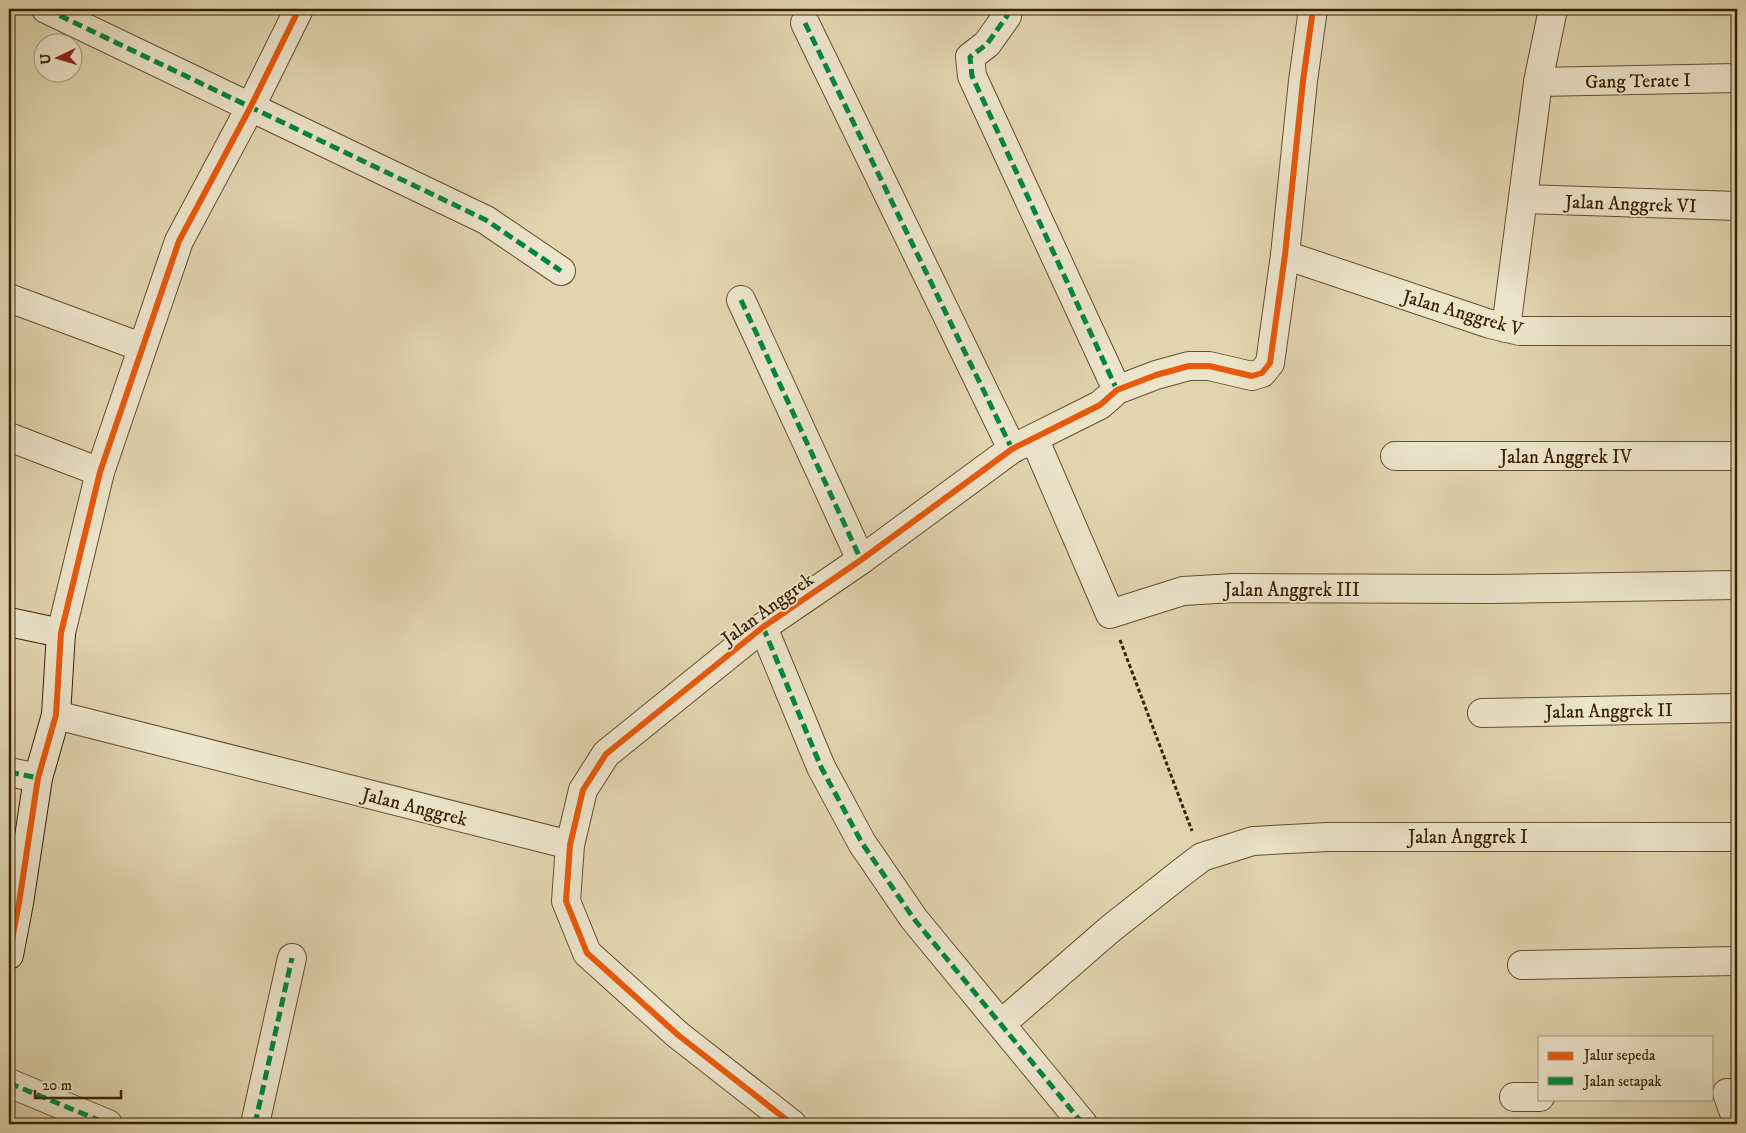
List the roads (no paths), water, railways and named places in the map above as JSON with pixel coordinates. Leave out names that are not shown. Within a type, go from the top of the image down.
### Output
[{"type":"street","points":[[46,9],[486,220],[561,271]]},
{"type":"street","points":[[9,955],[38,778],[56,716],[62,633],[100,472],[179,240],[250,108],[299,9]]},
{"type":"street","points":[[1008,9],[1007,16],[988,44],[970,57],[972,76],[1117,390]]},
{"type":"street","name":"Jalan Anggrek","points":[[56,716],[570,845],[584,790],[606,754],[763,626],[861,560],[1023,444],[1100,405],[1117,390],[1156,375],[1189,366],[1209,366],[1252,376],[1262,373],[1270,363],[1285,255],[1303,81],[1313,9]]},
{"type":"street","points":[[1506,328],[1538,82],[1552,9]]},
{"type":"street","points":[[805,23],[1023,444]]},
{"type":"street","name":"Gang Terate I","points":[[1538,82],[1737,78]]},
{"type":"street","name":"Jalan Anggrek VI","points":[[1524,199],[1737,206]]},
{"type":"street","name":"Jalan Anggrek V","points":[[1285,255],[1520,331],[1737,331]]},
{"type":"street","points":[[9,298],[141,347]]},
{"type":"street","points":[[741,300],[861,560]]},
{"type":"street","points":[[9,438],[100,472]]},
{"type":"street","name":"Jalan Anggrek III","points":[[1023,444],[1110,614],[1183,591],[1234,588],[1492,589],[1737,585]]},
{"type":"street","name":"Jalan Anggrek IV","points":[[1395,456],[1737,456]]},
{"type":"street","points":[[9,622],[62,633]]},
{"type":"street","points":[[763,626],[821,767],[862,843],[914,919],[1083,1124]]},
{"type":"street","name":"Jalan Anggrek II","points":[[1482,713],[1737,708]]},
{"type":"street","points":[[9,772],[38,778]]},
{"type":"street","name":"Jalan Anggrek I","points":[[1001,1024],[1109,930],[1202,857],[1253,841],[1327,837],[1737,837]]},
{"type":"street","points":[[570,845],[566,901],[587,953],[678,1035],[792,1124]]},
{"type":"street","points":[[255,1124],[292,958]]},
{"type":"street","points":[[1522,965],[1737,961]]},
{"type":"street","points":[[9,1083],[108,1124]]},
{"type":"street","points":[[1725,1091],[1737,1121]]}]
